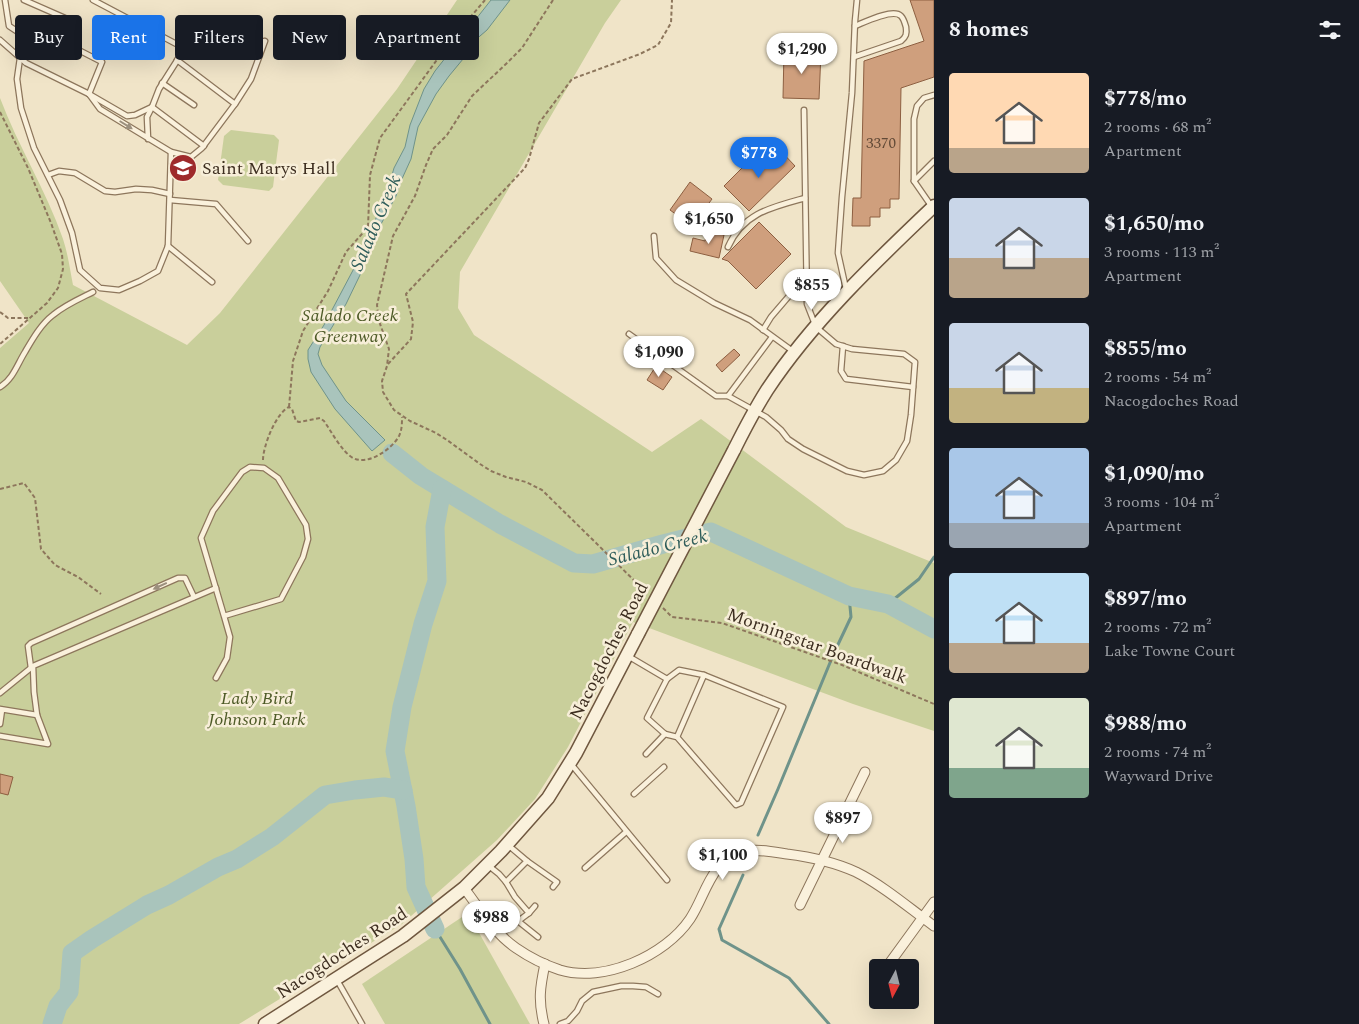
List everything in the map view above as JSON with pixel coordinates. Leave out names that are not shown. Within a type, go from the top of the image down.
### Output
[{"type":"main road","name":"Nacogdoches Road","points":[[265,1024],[403,936],[452,899],[488,864],[548,798],[570,763],[766,391],[816,327],[847,292],[933,207]]},
{"type":"street","points":[[800,905],[865,772]]},
{"type":"street","points":[[464,888],[499,935],[516,948],[545,964],[561,970],[578,972],[614,969],[636,962],[648,957],[674,938],[691,918],[711,877],[718,867],[742,852],[770,851],[822,860],[855,872],[871,880],[934,926]]},
{"type":"street","points":[[893,959],[934,902]]},
{"type":"street","points":[[544,1024],[539,1001],[545,964]]},
{"type":"lane","points":[[5,0],[9,26],[41,46],[61,41],[102,62],[89,94]]},
{"type":"lane","points":[[24,0],[58,15]]},
{"type":"lane","points":[[94,0],[175,43]]},
{"type":"lane","points":[[847,292],[838,253],[858,0]]},
{"type":"lane","points":[[854,57],[901,41],[907,33],[904,21],[898,14],[882,16],[855,26]]},
{"type":"lane","points":[[0,40],[15,54]]},
{"type":"lane","points":[[20,60],[18,79],[21,108],[34,148],[60,200],[72,233],[80,270],[100,288],[119,290],[158,271],[168,246],[171,152]]},
{"type":"lane","points":[[22,60],[127,116],[134,116],[152,107]]},
{"type":"lane","points":[[148,139],[147,117],[162,83],[177,60],[234,104]]},
{"type":"lane","points":[[89,94],[100,109],[148,139],[171,152],[191,157],[204,146],[234,104],[251,79],[258,60]]},
{"type":"lane","points":[[162,83],[194,105]]},
{"type":"lane","points":[[933,207],[914,181],[914,119],[917,106],[924,98],[934,96]]},
{"type":"lane","points":[[152,107],[204,146]]},
{"type":"lane","points":[[629,334],[716,396],[728,396],[766,417],[788,439],[803,449],[847,471],[864,475],[883,471],[896,460],[907,441],[915,362],[904,354],[852,349],[836,344],[816,327],[807,304],[804,110]]},
{"type":"lane","points":[[914,181],[934,161]]},
{"type":"lane","points":[[48,175],[59,171],[75,174],[104,191],[115,192],[136,189],[170,194]]},
{"type":"lane","points":[[728,247],[733,236],[753,216],[773,206],[805,198]]},
{"type":"lane","points":[[170,200],[216,204],[248,241]]},
{"type":"lane","points":[[654,236],[656,258],[676,280],[714,303],[750,320],[795,353]]},
{"type":"lane","points":[[168,246],[212,282]]},
{"type":"lane","points":[[763,330],[771,316],[807,275]]},
{"type":"lane","points":[[0,387],[6,384],[14,373],[29,346],[51,316],[69,303],[93,292]]},
{"type":"lane","points":[[728,396],[772,337]]},
{"type":"lane","points":[[843,346],[841,371],[846,379],[913,387]]},
{"type":"lane","points":[[216,678],[228,658],[230,637],[201,538],[214,511],[242,472],[250,467],[264,468],[278,478],[306,525],[308,539],[303,557],[281,599],[224,616]]},
{"type":"lane","points":[[0,736],[48,744],[37,715],[28,646],[31,643],[178,578],[185,578],[194,597]]},
{"type":"lane","points":[[0,693],[32,667],[216,588]]},
{"type":"lane","points":[[627,655],[667,679]]},
{"type":"lane","points":[[679,670],[704,675],[783,707],[741,802],[736,805],[677,737],[664,734],[647,718],[667,679],[679,670]]},
{"type":"lane","points":[[677,737],[704,675]]},
{"type":"lane","points":[[0,724],[1,709],[37,715]]},
{"type":"lane","points":[[646,754],[664,734]]},
{"type":"lane","points":[[570,763],[666,880]]},
{"type":"lane","points":[[634,794],[664,767]]},
{"type":"lane","points":[[585,868],[626,832]]},
{"type":"lane","points":[[507,844],[557,882],[553,887]]},
{"type":"lane","points":[[506,882],[518,874],[527,861]]},
{"type":"lane","points":[[488,864],[506,882],[514,897],[529,914]]},
{"type":"lane","points":[[499,935],[529,914],[536,906]]},
{"type":"lane","points":[[518,921],[538,937]]},
{"type":"lane","points":[[336,979],[362,1024]]},
{"type":"lane","points":[[560,1024],[568,1021],[577,1011],[582,1001],[593,992],[622,986],[633,986],[646,987],[658,994]]},
{"type":"path","points":[[402,417],[401,431],[398,439],[390,447],[367,460],[360,461],[353,458],[320,418],[296,421],[292,409],[289,407],[293,361],[303,331],[328,291],[346,252],[368,227],[370,175],[380,138],[455,35],[485,0]]},
{"type":"path","points":[[553,0],[522,48],[472,96],[447,135],[433,149],[415,196],[393,236],[377,305],[379,321],[390,349],[382,381],[383,392],[394,410],[402,417],[442,437],[491,471],[535,486],[557,504],[652,597]]},
{"type":"path","points":[[387,366],[411,339],[413,322],[406,294],[525,168],[539,123],[572,78],[640,54],[658,45],[671,23],[672,0]]},
{"type":"path","points":[[0,112],[28,168],[51,224],[62,254],[63,269],[58,288],[47,303],[0,344]]},
{"type":"path","points":[[0,312],[8,318],[30,318]]},
{"type":"path","points":[[264,468],[263,453],[275,422],[281,412],[289,407]]},
{"type":"path","points":[[0,489],[24,484],[35,498],[42,549],[55,565],[78,577],[101,594]]},
{"type":"path","name":"Morningstar Boardwalk","points":[[658,604],[672,617],[722,622],[842,665],[934,704]]},
{"type":"green space","name":"Lady Bird Johnson Park","points":[[457,0],[621,0],[605,23],[460,272],[458,308],[474,335],[652,452],[701,419],[846,527],[934,563],[934,731],[853,704],[633,622],[568,747],[535,799],[497,840],[402,924],[239,1024],[0,1024],[0,348],[29,323],[0,281],[0,98],[56,221],[66,250],[73,285],[187,345],[220,313],[397,89],[417,60],[479,60],[479,15],[447,15]]},
{"type":"green space","points":[[231,130],[274,135],[279,140],[273,187],[269,191],[223,185],[218,180],[224,136]]},
{"type":"green space","points":[[468,913],[530,1024],[385,1024],[362,984]]},
{"type":"water","points":[[491,0],[510,0],[487,30],[479,37],[479,15]]},
{"type":"water","points":[[444,60],[462,60],[436,94],[418,127],[411,159],[396,196],[380,226],[346,304],[320,347],[318,354],[322,365],[346,401],[385,440],[372,451],[335,409],[311,372],[308,350],[324,325],[360,257],[388,189],[394,168],[405,147],[410,125],[424,89]]},
{"type":"building","points":[[910,0],[934,0],[934,77],[901,88],[899,199],[890,199],[890,208],[880,208],[880,217],[870,217],[870,226],[852,226],[853,198],[861,198],[864,61],[924,41]]},
{"type":"building","points":[[784,51],[821,52],[819,99],[783,98]]},
{"type":"building","points":[[779,149],[795,166],[749,211],[724,186],[756,154],[765,163]]},
{"type":"building","points":[[690,182],[712,199],[692,226],[670,210]]},
{"type":"building","points":[[759,222],[791,254],[756,289],[728,261],[722,259]]},
{"type":"building","points":[[707,231],[724,235],[719,258],[690,251],[693,238],[705,241]]},
{"type":"building","points":[[734,349],[740,355],[722,372],[716,365]]},
{"type":"building","points":[[656,366],[672,377],[663,390],[647,380]]},
{"type":"building","points":[[0,774],[13,777],[8,795],[0,793]]},
{"type":"waterway","name":"Salado Creek","points":[[392,453],[421,476],[500,524],[574,563],[593,564],[711,532],[849,596],[888,604],[934,629]]},
{"type":"waterway","points":[[435,929],[416,887],[406,806],[395,751],[402,707],[423,624],[437,581],[435,527],[442,489]]},
{"type":"waterway","points":[[888,604],[919,579],[934,557]]},
{"type":"waterway","points":[[758,835],[834,653],[851,617],[849,596]]},
{"type":"waterway","points":[[52,1024],[58,1006],[69,992],[72,953],[92,939],[147,905],[169,895],[218,867],[237,859],[272,837],[325,795],[384,787],[403,790]]},
{"type":"waterway","points":[[743,875],[719,929],[722,940],[789,978],[829,1024]]},
{"type":"waterway","points":[[435,929],[460,969],[490,1024]]},
{"type":"place","name":"Saint Marys Hall","points":[[183,168]]},
{"type":"park label","name":"Salado Creek Greenway","points":[[350,325]]}]
